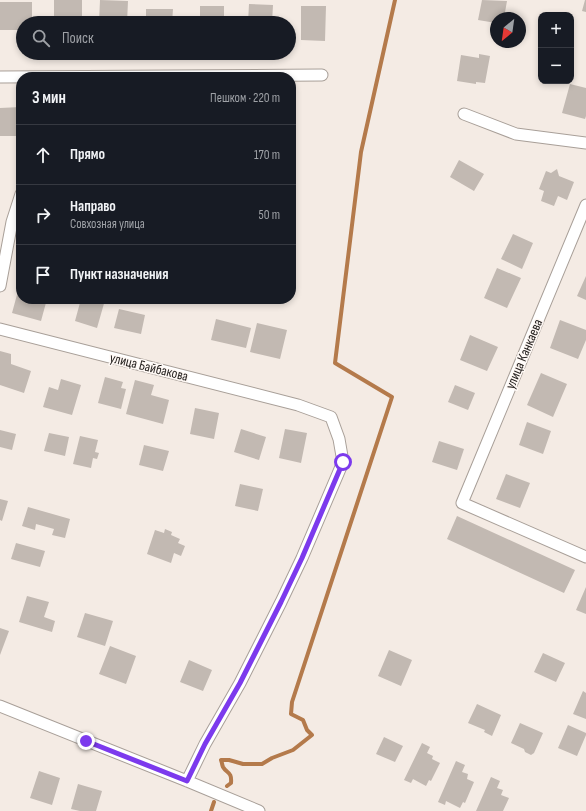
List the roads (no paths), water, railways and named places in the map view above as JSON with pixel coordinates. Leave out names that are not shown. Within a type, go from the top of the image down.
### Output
[{"type":"street","points":[[296,75],[322,75]]},
{"type":"street","points":[[0,77],[16,77]]},
{"type":"street","points":[[464,114],[516,134],[586,143]]},
{"type":"street","name":"улица Канкаева","points":[[586,206],[462,503],[586,557]]},
{"type":"street","points":[[0,286],[12,222],[16,210]]},
{"type":"street","name":"улица Байбакова","points":[[0,329],[298,405],[331,417],[339,439],[343,462],[302,558],[281,602],[240,683],[205,744],[187,781]]},
{"type":"street","points":[[0,706],[259,811]]},
{"type":"waterway","points":[[227,786],[231,783],[231,776],[223,767],[221,760],[229,760],[243,764],[262,764],[272,758],[293,750],[312,735],[307,730],[303,720],[291,714],[292,702],[392,397],[335,363],[361,152],[395,0]]},
{"type":"waterway","points":[[211,811],[214,802]]}]
